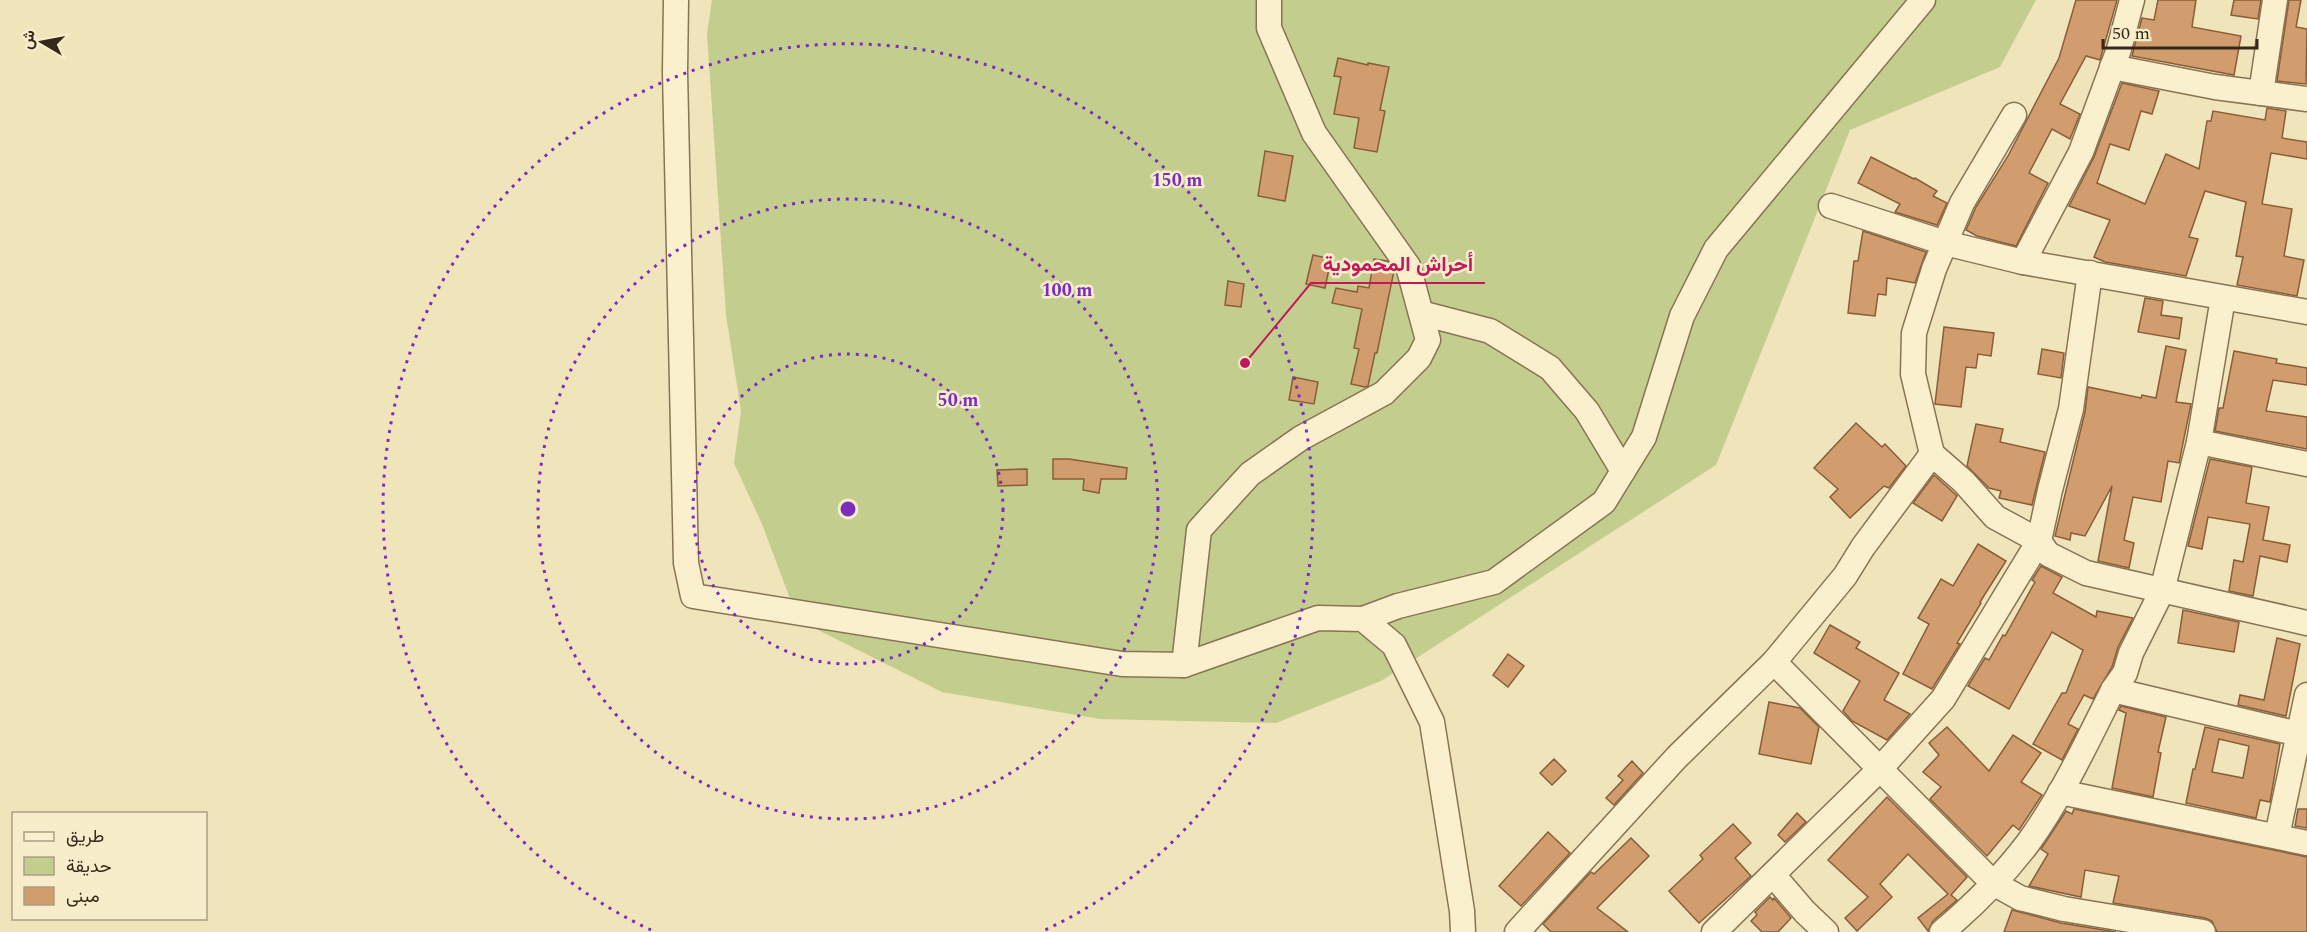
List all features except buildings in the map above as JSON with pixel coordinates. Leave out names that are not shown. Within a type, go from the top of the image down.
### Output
[{"type":"street","points":[[676,0],[675,72],[686,564],[693,596],[1122,664],[1184,665],[1318,618],[1363,619],[1398,606],[1494,582],[1604,502],[1644,437],[1682,316],[1716,249],[1923,0]]},
{"type":"street","points":[[1184,665],[1199,530],[1250,474],[1301,438],[1384,393],[1419,358],[1428,340],[1408,266],[1314,133],[1269,28],[1269,0]]},
{"type":"street","points":[[2023,261],[2081,152],[2119,50],[2132,0]]},
{"type":"street","points":[[2261,93],[2275,0]]},
{"type":"street","points":[[2112,67],[2215,87],[2307,99]]},
{"type":"street","points":[[2014,115],[1962,203],[1934,269],[1914,333],[1913,374],[1932,454],[1964,482],[1995,517],[2039,541],[2048,554],[2086,573],[2307,623]]},
{"type":"street","points":[[1831,206],[1944,243],[2023,261],[2307,312]]},
{"type":"street","points":[[1714,932],[1774,876],[1879,770],[1943,699],[2039,541],[2071,409],[2090,273]]},
{"type":"street","points":[[1947,931],[2027,843],[2061,792],[2113,690],[2125,673],[2131,653],[2162,591],[2199,442],[2223,298]]},
{"type":"street","points":[[1421,313],[1490,331],[1550,368],[1587,411],[1623,471]]},
{"type":"street","points":[[2199,442],[2307,464]]},
{"type":"street","points":[[1517,932],[1677,757],[1774,662],[1845,576],[1863,547],[1932,454]]},
{"type":"street","points":[[1363,619],[1394,645],[1432,722],[1462,911],[1463,932]]},
{"type":"street","points":[[1774,662],[1993,883],[2020,898],[2064,909],[2203,932]]},
{"type":"street","points":[[2113,690],[2303,735]]},
{"type":"street","points":[[2277,836],[2303,735],[2307,696]]},
{"type":"street","points":[[2061,792],[2307,843]]},
{"type":"street","points":[[1774,876],[1826,932]]},
{"type":"green space","points":[[712,0],[2036,0],[2000,67],[1850,130],[1716,465],[1381,681],[1276,723],[1100,719],[942,692],[798,620],[762,524],[734,463],[741,411],[726,315],[707,34]]},
{"type":"place","name":"أحراش المحمودية","points":[[1245,363]]}]
